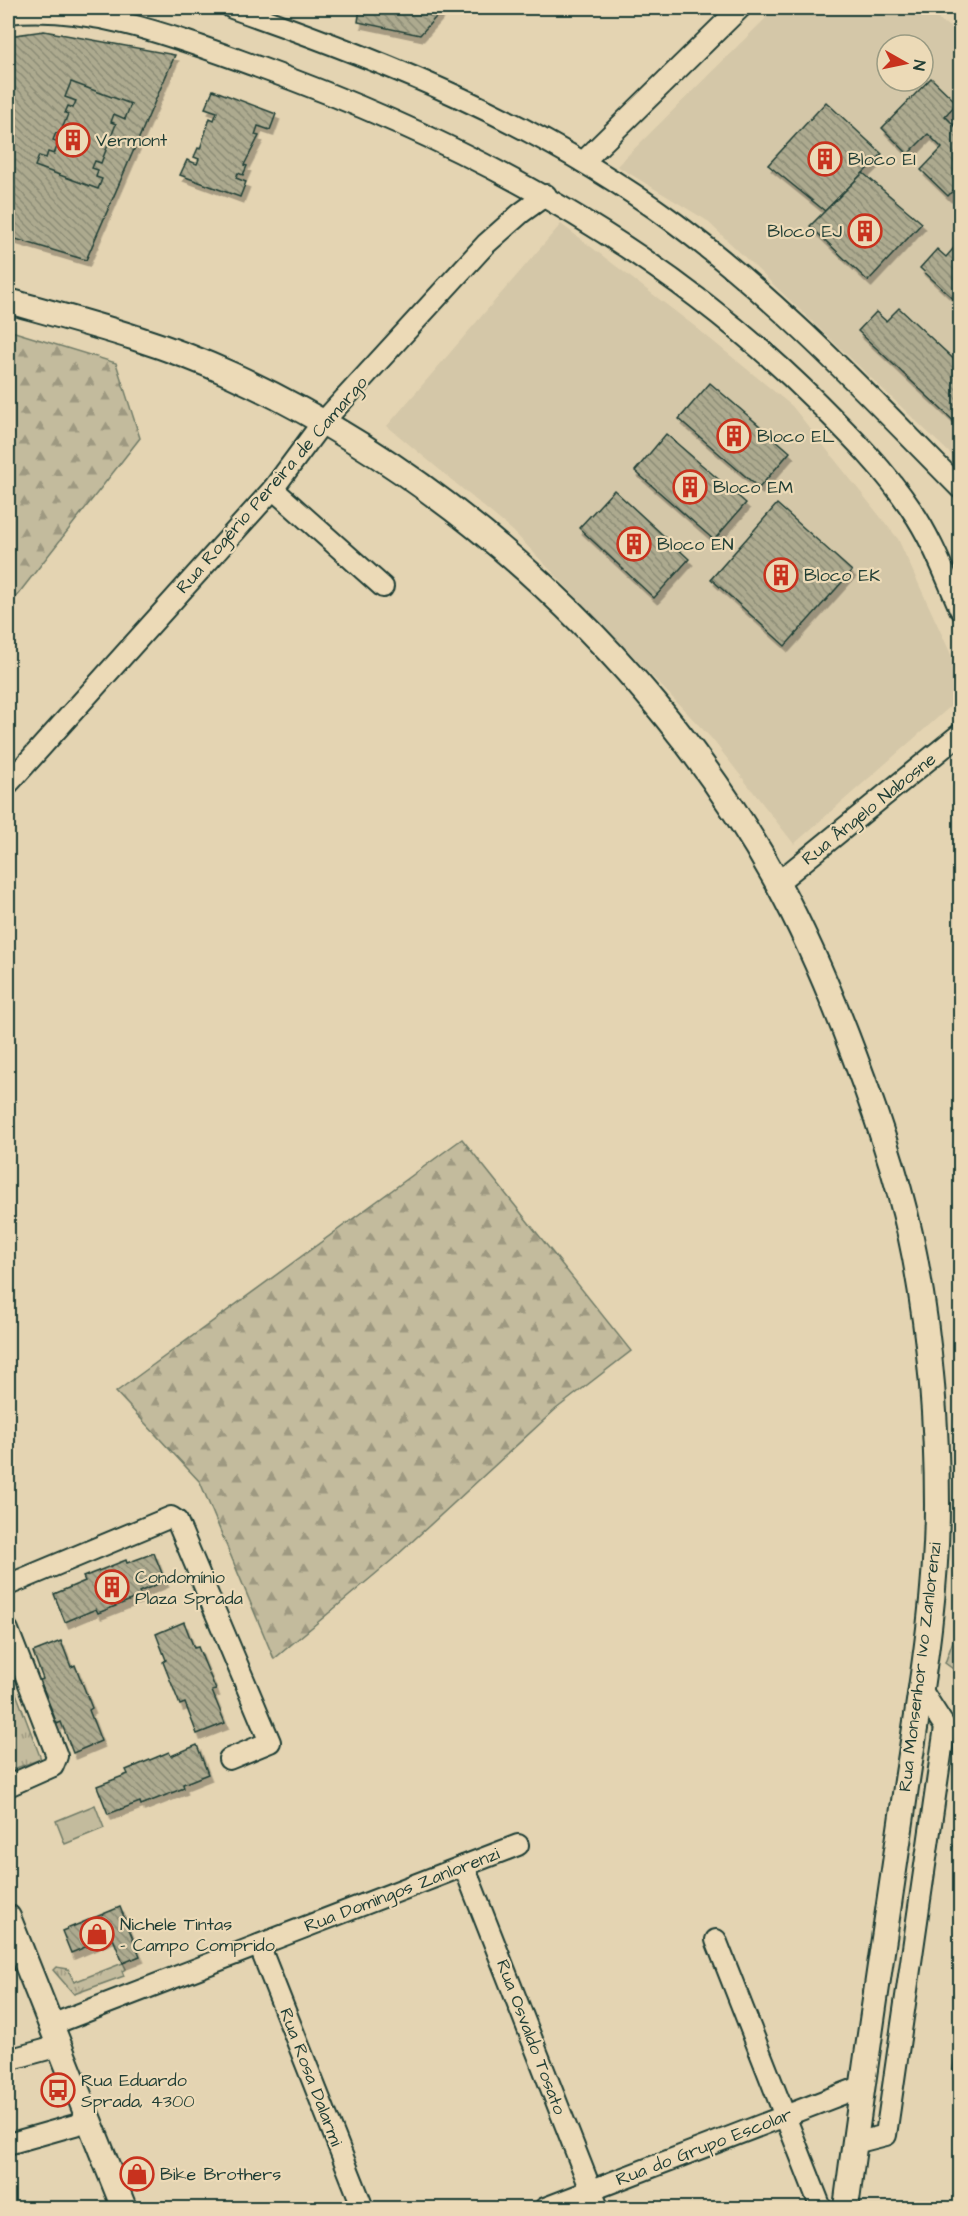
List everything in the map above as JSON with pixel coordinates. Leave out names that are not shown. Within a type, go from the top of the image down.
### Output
[{"type":"main road","name":"Rua Monsenhor Ivo Zanlorenzi","points":[[8,301],[185,356],[228,374],[322,423],[390,464],[459,512],[573,615],[683,740],[737,815],[777,883],[816,961],[875,1110],[915,1256],[930,1372],[937,1506],[932,1594],[920,1688],[846,2208]]},
{"type":"main road","points":[[8,1917],[124,2208]]},
{"type":"street","points":[[232,8],[320,38],[456,94],[584,162],[674,223],[762,294],[823,349],[960,488]]},
{"type":"street","points":[[584,162],[740,8]]},
{"type":"street","points":[[8,13],[64,14],[112,22],[156,32],[205,48],[302,82],[379,115],[546,195],[664,273],[712,309],[808,393],[877,466],[911,508],[960,609]]},
{"type":"street","name":"Rua Rogério Pereira de Camargo","points":[[8,784],[273,489],[322,423],[486,244],[521,213],[546,195]]},
{"type":"street","points":[[273,489],[383,587]]},
{"type":"street","name":"Rua Ângelo Nabosne","points":[[777,883],[960,734]]},
{"type":"street","points":[[8,1585],[171,1517],[177,1521],[270,1742],[229,1759]]},
{"type":"street","points":[[8,1630],[57,1756],[54,1766],[8,1786]]},
{"type":"street","points":[[855,2143],[886,2135],[944,1736],[945,1727],[920,1688]]},
{"type":"street","name":"Rua Domingos Zanlorenzi","points":[[8,2060],[55,2036],[259,1945],[518,1845]]},
{"type":"street","name":"Rua Osvaldo Tosato","points":[[464,1866],[594,2200]]},
{"type":"street","points":[[716,1940],[821,2208]]},
{"type":"street","name":"Rua Rosa Dalarmi","points":[[259,1945],[363,2208]]},
{"type":"street","name":"Rua do Grupo Escolar","points":[[545,2208],[594,2200],[785,2116],[863,2086]]},
{"type":"street","points":[[8,2144],[89,2121]]},
{"type":"shaded area","points":[[776,8],[922,8],[960,34],[960,463],[706,220],[617,166]]},
{"type":"shaded area","points":[[561,224],[693,325],[792,406],[898,539],[960,674],[960,698],[794,844],[712,739],[513,531],[387,426]]},
{"type":"green space","points":[[8,330],[116,363],[140,438],[8,607]]},
{"type":"green space","points":[[462,1139],[631,1351],[556,1409],[392,1560],[274,1659],[200,1482],[116,1392]]},
{"type":"green space","points":[[960,1622],[960,1674],[945,1663]]},
{"type":"green space","points":[[8,1672],[41,1759],[8,1771]]},
{"type":"green space","points":[[95,1805],[104,1828],[65,1844],[56,1821]]},
{"type":"green space","points":[[123,1963],[126,1969],[122,1971],[124,1976],[74,1994],[53,1970],[56,1967],[68,1969],[74,1982]]},
{"type":"building","points":[[360,8],[444,8],[420,35],[358,22]]},
{"type":"building","name":"Vermont","points":[[44,31],[175,55],[86,260],[12,238],[8,226],[8,36]]},
{"type":"building","points":[[71,82],[131,104],[125,119],[114,114],[111,122],[116,124],[101,163],[95,161],[92,168],[98,170],[96,177],[102,179],[98,189],[35,166],[39,156],[46,158],[48,152],[54,154],[59,142],[53,140],[56,133],[60,134],[68,114],[65,113],[68,106],[73,108],[76,101],[65,97]]},
{"type":"building","points":[[935,82],[957,103],[945,116],[958,129],[960,127],[960,183],[948,196],[921,170],[942,148],[928,134],[908,154],[882,128],[916,93],[935,93]]},
{"type":"building","points":[[213,90],[276,114],[270,130],[258,126],[255,135],[259,136],[244,165],[247,166],[243,175],[238,173],[236,178],[246,182],[240,197],[180,175],[187,160],[197,164],[199,159],[194,157],[198,148],[200,149],[210,118],[214,120],[217,112],[205,108]]},
{"type":"building","name":"Bloco EI","points":[[826,102],[882,154],[825,211],[768,165]]},
{"type":"building","name":"Bloco EJ","points":[[863,173],[922,223],[868,281],[810,226]]},
{"type":"building","points":[[959,242],[960,305],[920,268],[937,249],[946,257]]},
{"type":"building","points":[[899,308],[960,365],[960,427],[858,331],[876,312],[886,321]]},
{"type":"building","name":"Bloco EL","points":[[710,383],[790,452],[759,488],[679,419]]},
{"type":"building","name":"Bloco EM","points":[[666,434],[746,503],[714,540],[635,471]]},
{"type":"building","name":"Bloco EN","points":[[614,490],[689,559],[654,598],[579,528]]},
{"type":"building","name":"Bloco EK","points":[[777,504],[852,571],[785,646],[711,579]]},
{"type":"building","name":"Condomínio Plaza Sprada","points":[[154,1553],[165,1581],[139,1592],[141,1596],[98,1613],[96,1609],[65,1622],[54,1594],[85,1581],[83,1577],[126,1560],[127,1563]]},
{"type":"building","name":"Condomínio Plaza Sprada","points":[[184,1622],[194,1648],[198,1647],[216,1690],[212,1691],[225,1723],[197,1734],[185,1703],[180,1705],[163,1662],[166,1660],[156,1634]]},
{"type":"building","points":[[61,1641],[71,1667],[75,1665],[92,1708],[89,1710],[101,1741],[73,1753],[61,1722],[57,1724],[40,1680],[43,1679],[33,1652]]},
{"type":"building","points":[[197,1745],[208,1774],[183,1784],[184,1788],[141,1805],[140,1802],[108,1814],[97,1786],[128,1774],[126,1770],[169,1752],[171,1756]]},
{"type":"building","points":[[960,1836],[960,1850],[954,1846]]},
{"type":"building","name":"Nichele Tintas - Campo Comprido","points":[[120,1907],[140,1956],[123,1963],[112,1936],[71,1953],[62,1931]]},
{"type":"building","points":[[955,2055],[960,2055],[960,2071],[953,2070]]},
{"type":"place","name":"Vermont","points":[[73,140]]},
{"type":"place","name":"Bloco EI","points":[[825,159]]},
{"type":"place","name":"Bloco EJ","points":[[865,231]]},
{"type":"place","name":"Bloco EL","points":[[734,436]]},
{"type":"place","name":"Bloco EM","points":[[690,487]]},
{"type":"place","name":"Bloco EN","points":[[634,544]]},
{"type":"place","name":"Bloco EK","points":[[781,575]]},
{"type":"place","name":"Condomínio Plaza Sprada","points":[[112,1587]]},
{"type":"place","name":"Nichele Tintas - Campo Comprido","points":[[97,1934]]},
{"type":"place","name":"Rua Eduardo Sprada, 4300","points":[[58,2090]]},
{"type":"place","name":"Bike Brothers","points":[[137,2174]]}]
